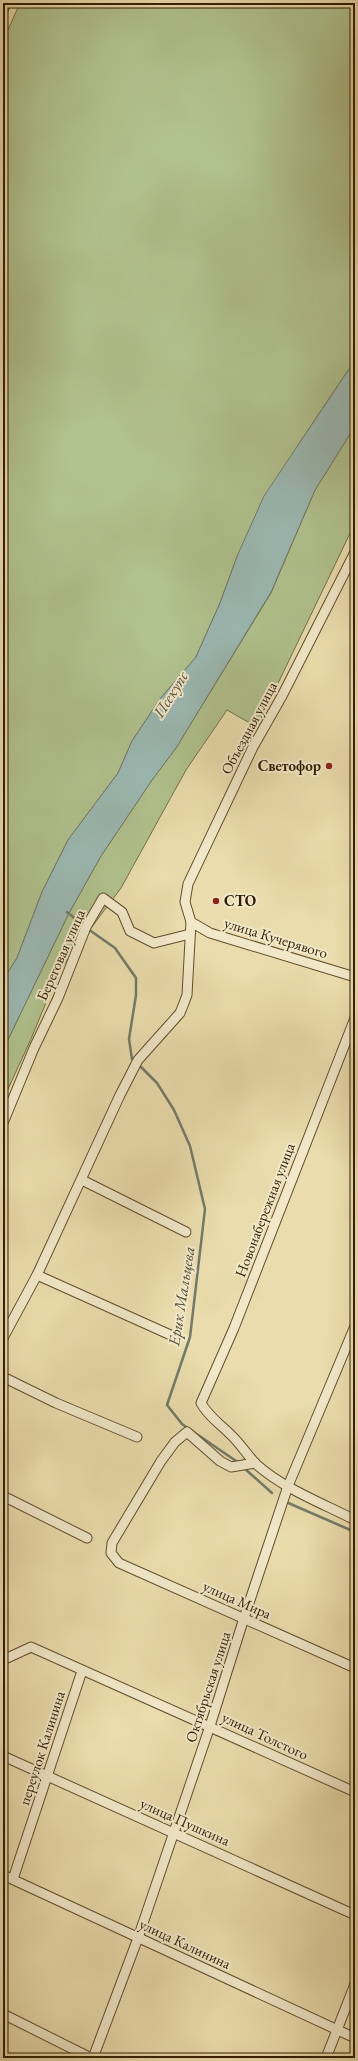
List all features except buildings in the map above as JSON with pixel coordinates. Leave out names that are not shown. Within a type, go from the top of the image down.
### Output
[{"type":"street","points":[[3,10],[6,3]]},
{"type":"street","name":"Объездная улица","points":[[192,922],[185,902],[188,884],[253,747],[282,696],[355,552]]},
{"type":"street","name":"Береговая улица","points":[[3,1123],[34,1048],[58,998],[86,927],[103,898],[122,912],[130,931],[154,943],[190,934]]},
{"type":"street","points":[[3,1338],[37,1275],[82,1180],[117,1101],[138,1060],[180,1013],[187,995],[192,922]]},
{"type":"street","name":"улица Кучерявого","points":[[192,922],[210,933],[355,977]]},
{"type":"street","name":"Новонабережная улица","points":[[255,1463],[231,1435],[205,1410],[201,1403],[234,1328],[355,1018]]},
{"type":"street","points":[[82,1180],[186,1232]]},
{"type":"street","points":[[37,1275],[175,1337]]},
{"type":"street","name":"Октябрьская улица","points":[[92,2058],[138,1938],[210,1726],[288,1486],[355,1326]]},
{"type":"street","points":[[3,1377],[56,1403],[137,1437]]},
{"type":"street","name":"улица Мира","points":[[255,1463],[231,1467],[220,1461],[187,1432],[175,1442],[161,1461],[112,1543],[111,1553],[119,1563],[355,1668]]},
{"type":"street","points":[[255,1463],[288,1486],[355,1520]]},
{"type":"street","points":[[3,1496],[87,1538]]},
{"type":"street","name":"улица Толстого","points":[[3,1660],[31,1647],[355,1792]]},
{"type":"street","name":"переулок Калинина","points":[[13,1879],[82,1671]]},
{"type":"street","name":"улица Пушкина","points":[[3,1756],[355,1915]]},
{"type":"street","name":"улица Калинина","points":[[3,1875],[355,2038]]},
{"type":"street","points":[[326,2058],[355,1984]]},
{"type":"street","points":[[3,2014],[92,2058]]},
{"type":"green space","points":[[20,3],[355,3],[355,360],[300,442],[238,554],[220,603],[196,657],[160,699],[132,741],[118,773],[68,840],[42,892],[17,958],[3,980],[3,41]]},
{"type":"green space","points":[[355,426],[355,523],[257,727],[227,710],[186,770],[121,888],[59,971],[31,1039],[3,1100],[3,1050],[69,913],[101,856],[152,780],[176,748],[271,593],[315,490]]},
{"type":"water","name":"Псекупс","points":[[355,360],[355,426],[315,490],[271,592],[176,748],[152,780],[101,856],[69,913],[3,1050],[3,980],[17,958],[42,892],[68,840],[118,773],[132,741],[160,699],[196,657],[220,603],[238,554],[264,496]]},
{"type":"waterway","name":"Ерик Мальцева","points":[[67,912],[84,926]]},
{"type":"waterway","name":"Ерик Мальцева","points":[[88,929],[115,948],[136,978],[136,995],[129,1039],[132,1059]]},
{"type":"waterway","name":"Ерик Мальцева","points":[[141,1067],[157,1083],[174,1110],[190,1146],[205,1209],[190,1337],[167,1405],[182,1424],[239,1463]]},
{"type":"waterway","name":"Ерик Мальцева","points":[[244,1468],[272,1493]]},
{"type":"waterway","name":"Ерик Мальцева","points":[[286,1502],[355,1532]]},
{"type":"place","name":"Светофор","points":[[329,766]]},
{"type":"place","name":"СТО","points":[[216,901]]}]
